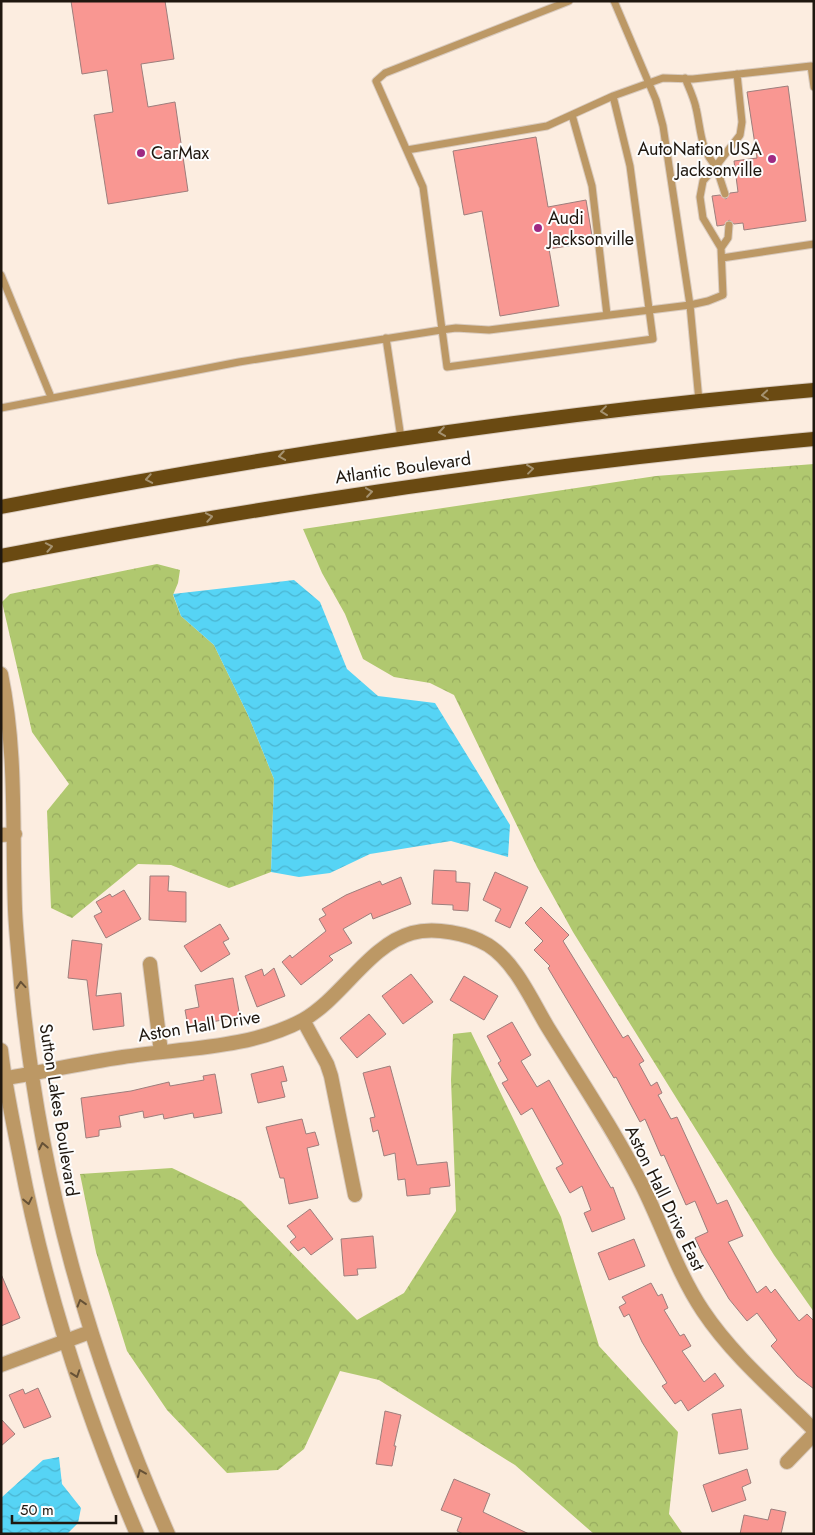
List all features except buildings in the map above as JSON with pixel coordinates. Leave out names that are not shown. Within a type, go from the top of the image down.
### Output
[{"type":"highway","name":"Atlantic Boulevard","points":[[1,507],[222,466],[401,438],[600,412],[814,390]]},
{"type":"highway","name":"Atlantic Boulevard","points":[[1,556],[230,514],[355,494],[611,459],[814,439]]},
{"type":"street","name":"Sutton Lakes Boulevard","points":[[1,674],[14,782],[8,835],[31,1072],[42,1145],[57,1212],[90,1332],[115,1405],[168,1534]]},
{"type":"street","name":"Aston Hall Drive","points":[[3,1079],[31,1072],[264,1037],[303,1020],[330,1001],[380,952],[398,939],[413,932],[429,931],[457,934]]},
{"type":"street","name":"Aston Hall Drive East","points":[[457,934],[489,946],[520,980],[629,1160],[649,1200],[683,1279],[703,1312],[727,1344],[814,1430]]},
{"type":"street","points":[[150,964],[161,1052]]},
{"type":"street","points":[[303,1020],[327,1064],[331,1076],[355,1195]]},
{"type":"street","points":[[1,1050],[3,1079],[29,1205],[65,1342],[104,1457],[137,1534]]},
{"type":"street","points":[[1,1365],[90,1332]]},
{"type":"street","points":[[787,1462],[814,1434]]},
{"type":"lane","points":[[570,1],[385,73],[376,81],[423,187],[447,367],[653,339],[630,166],[613,96]]},
{"type":"lane","points":[[614,1],[648,82],[663,126],[690,305],[699,401]]},
{"type":"lane","points":[[407,150],[547,126],[613,96],[663,78],[737,74],[811,66],[814,84]]},
{"type":"lane","points":[[1,408],[239,362],[386,338],[456,328],[489,330],[690,305],[723,295],[721,248],[703,218],[700,197],[703,181],[740,135],[742,122],[737,74]]},
{"type":"lane","points":[[685,78],[696,106],[703,146],[708,159],[716,166],[725,194]]},
{"type":"lane","points":[[572,115],[592,186],[608,315]]},
{"type":"lane","points":[[721,248],[728,238],[729,225]]},
{"type":"lane","points":[[722,258],[814,244]]},
{"type":"lane","points":[[1,275],[51,398]]},
{"type":"lane","points":[[386,338],[401,438]]},
{"type":"green space","points":[[814,464],[814,1312],[774,1255],[573,932],[537,867],[454,695],[430,683],[394,677],[363,659],[345,614],[322,573],[303,529],[656,476]]},
{"type":"green space","points":[[157,564],[180,570],[178,583],[173,595],[181,616],[214,645],[248,715],[274,779],[271,872],[229,888],[171,865],[138,864],[72,918],[51,908],[47,811],[69,784],[32,732],[2,602],[10,594]]},
{"type":"green space","points":[[471,1032],[561,1217],[599,1346],[678,1432],[669,1514],[683,1534],[594,1534],[515,1465],[379,1380],[340,1371],[304,1449],[278,1470],[227,1473],[167,1410],[127,1351],[96,1252],[80,1174],[172,1168],[241,1201],[357,1320],[404,1293],[456,1211],[451,1080],[453,1034]]},
{"type":"water","points":[[294,580],[320,602],[347,669],[378,696],[435,703],[510,825],[508,857],[451,841],[370,854],[330,873],[299,877],[271,872],[274,779],[248,715],[214,645],[181,616],[173,594]]},
{"type":"water","points":[[59,1457],[62,1484],[81,1508],[78,1523],[67,1534],[1,1534],[1,1498],[43,1460]]},
{"type":"place","name":"CarMax","points":[[141,153]]},
{"type":"place","name":"AutoNation USA Jacksonville","points":[[772,159]]},
{"type":"place","name":"Audi Jacksonville","points":[[538,228]]}]
